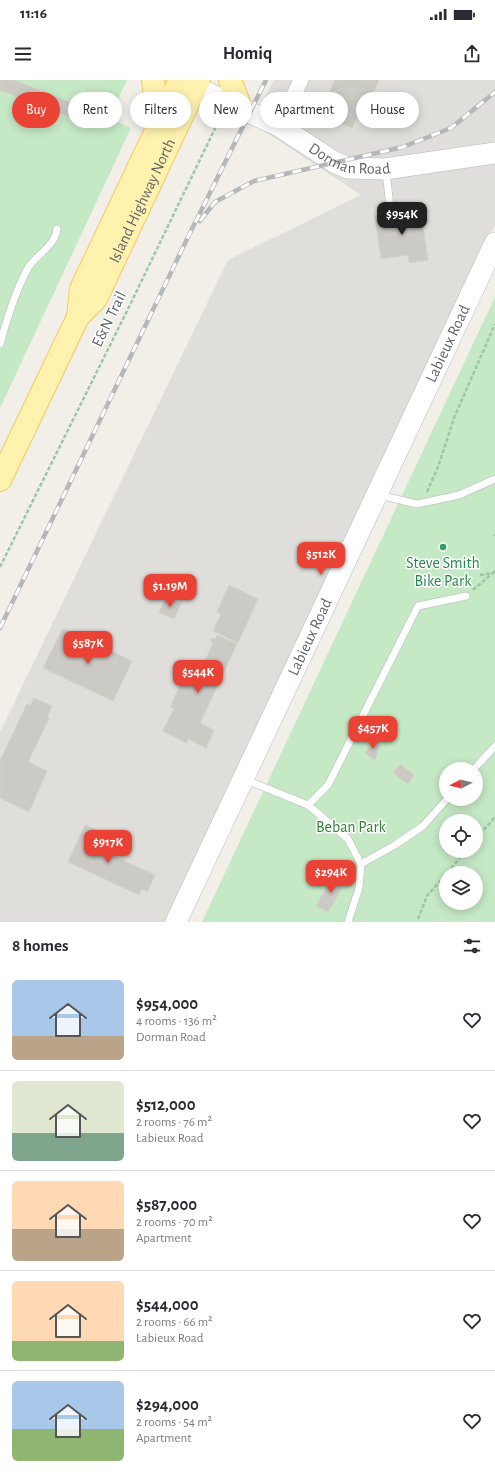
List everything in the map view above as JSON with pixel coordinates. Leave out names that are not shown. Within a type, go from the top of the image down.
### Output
[{"type":"main road","points":[[153,80],[157,114],[156,130]]},
{"type":"main road","name":"Island Highway North","points":[[78,317],[81,289],[156,130],[191,82]]},
{"type":"main road","name":"Island Highway North","points":[[0,480],[78,317],[96,299],[191,82]]},
{"type":"street","points":[[295,92],[301,80]]},
{"type":"street","points":[[191,82],[225,90]]},
{"type":"street","name":"Dorman Road","points":[[282,128],[334,162],[348,168],[385,169],[495,153]]},
{"type":"street","name":"Labieux Road","points":[[176,922],[495,243]]},
{"type":"lane","points":[[385,169],[390,207]]},
{"type":"lane","points":[[0,344],[28,268],[34,260],[53,242],[57,229]]},
{"type":"lane","points":[[377,494],[416,504],[459,495],[495,479]]},
{"type":"lane","points":[[308,805],[328,785],[418,606],[466,596]]},
{"type":"lane","points":[[480,762],[495,746]]},
{"type":"lane","points":[[243,778],[308,805],[348,839],[361,864],[359,888],[348,922]]},
{"type":"lane","points":[[361,864],[395,845],[423,826],[441,806]]},
{"type":"path","name":"E&N Trail","points":[[0,566],[128,309],[223,112],[225,90]]},
{"type":"path","points":[[416,504],[424,499],[438,467],[454,418],[488,337],[495,324]]},
{"type":"path","points":[[480,575],[494,572]]},
{"type":"path","points":[[466,596],[494,572]]},
{"type":"path","points":[[483,831],[495,817]]},
{"type":"path","points":[[453,866],[460,858]]},
{"type":"path","points":[[418,919],[427,896],[439,882]]},
{"type":"shaded area","points":[[274,80],[495,80],[495,224],[165,922],[0,922],[0,732],[228,260],[361,195],[252,123],[260,107],[260,128],[348,128],[348,92],[268,92]]},
{"type":"green space","points":[[0,80],[127,80],[121,92],[68,92],[68,128],[122,128],[122,124],[131,128],[0,408]]},
{"type":"green space","name":"Beban Park","points":[[495,297],[495,922],[202,922]]},
{"type":"building","points":[[0,80],[14,80],[44,92],[12,92],[12,95],[0,90]]},
{"type":"building","points":[[335,80],[379,80],[374,92],[356,92],[356,120],[352,128],[348,126],[348,92],[330,92]]},
{"type":"building","points":[[60,98],[68,101],[68,116],[60,113]]},
{"type":"building","points":[[418,211],[419,219],[422,219],[428,260],[409,263],[408,255],[381,259],[375,216]]},
{"type":"building","points":[[229,585],[258,599],[238,643],[213,631],[221,614],[217,612]]},
{"type":"building","points":[[166,597],[181,604],[174,619],[159,612]]},
{"type":"building","points":[[63,628],[132,661],[113,701],[43,668]]},
{"type":"building","points":[[217,635],[237,644],[200,723],[214,730],[206,748],[188,739],[187,743],[163,731],[174,708],[170,707],[181,684],[176,682],[184,664],[198,671],[203,660],[205,661],[213,643],[210,641],[211,638],[215,639]]},
{"type":"building","points":[[34,698],[52,706],[47,717],[49,718],[28,762],[47,771],[29,812],[0,798],[0,761],[27,704],[30,706]]},
{"type":"building","points":[[375,741],[381,745],[374,760],[365,753]]},
{"type":"building","points":[[400,764],[414,775],[408,784],[393,773]]},
{"type":"building","points":[[85,825],[105,834],[98,849],[155,875],[147,892],[142,889],[139,895],[68,862]]},
{"type":"building","points":[[333,876],[345,883],[328,912],[316,906]]},
{"type":"railway","points":[[0,628],[188,237],[266,80]]},
{"type":"railway","points":[[200,221],[215,202],[254,181],[403,147],[451,128],[495,92]]},
{"type":"place","name":"Steve Smith Bike Park","points":[[443,547]]}]
